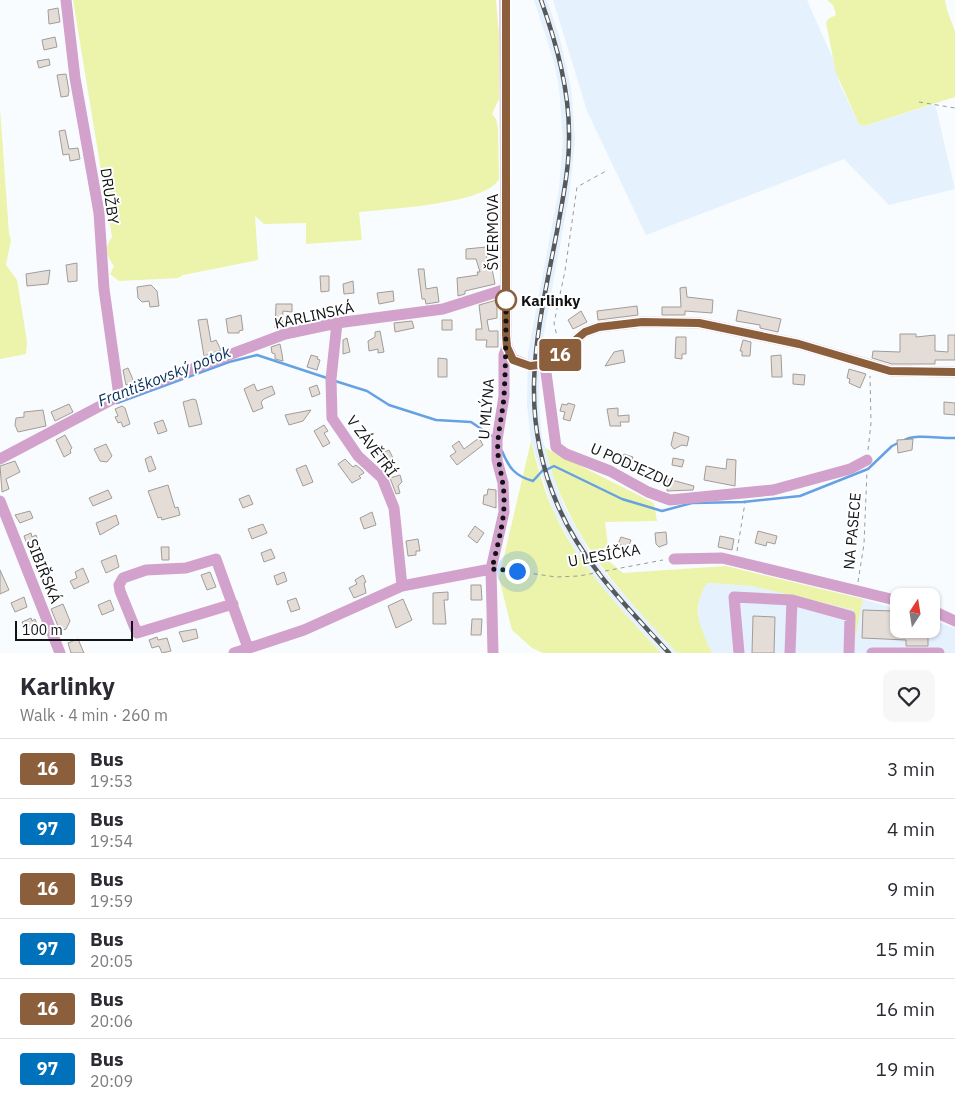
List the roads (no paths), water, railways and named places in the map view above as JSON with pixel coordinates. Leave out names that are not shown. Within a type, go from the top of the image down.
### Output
[{"type":"street","name":"DRUŽBY","points":[[66,0],[75,78],[99,213],[104,289],[119,396]]},
{"type":"street","name":"ŠVERMOVA","points":[[506,0],[507,347]]},
{"type":"street","name":"KARLINSKÁ","points":[[0,460],[119,396],[285,334],[337,323],[443,309],[506,289]]},
{"type":"street","points":[[507,347],[513,360],[530,366],[545,365],[560,354],[572,341],[585,332],[599,327],[642,322],[699,323],[799,344],[890,371],[955,372]]},
{"type":"street","name":"V ZÁVĚTŘÍ","points":[[337,323],[331,380],[332,418],[358,456],[382,478],[394,508],[402,586]]},
{"type":"street","name":"U MLÝNA","points":[[493,653],[492,569],[504,512],[503,483],[497,460],[504,396],[504,355],[507,347]]},
{"type":"street","name":"U PODJEZDU","points":[[545,365],[554,441],[560,451],[610,471],[662,498],[670,500],[773,490],[850,469],[867,460]]},
{"type":"street","name":"SIBIŘSKÁ","points":[[0,501],[60,653]]},
{"type":"street","points":[[233,604],[138,636],[119,585],[123,578],[146,570],[186,568],[214,555],[233,604],[248,648]]},
{"type":"street","points":[[674,559],[722,558],[890,599]]},
{"type":"street","points":[[234,652],[304,630],[402,586],[492,569]]},
{"type":"street","points":[[740,653],[734,597],[792,600],[850,616],[849,653]]},
{"type":"street","points":[[790,653],[792,600]]},
{"type":"street","points":[[940,614],[955,620]]},
{"type":"street","points":[[872,653],[938,653]]},
{"type":"waterway","name":"Františkovský potok","points":[[117,403],[229,362],[257,355],[327,378]]},
{"type":"waterway","name":"Františkovský potok","points":[[335,381],[367,391],[389,405],[436,420],[471,422],[495,438]]},
{"type":"waterway","name":"Františkovský potok","points":[[903,441],[914,437],[955,438]]},
{"type":"waterway","name":"Františkovský potok","points":[[548,469],[554,466],[622,499],[662,511],[692,503],[743,502],[800,496],[868,469],[892,446],[898,443]]},
{"type":"waterway","name":"Františkovský potok","points":[[502,451],[510,467],[522,477],[533,481],[543,470]]},
{"type":"railway","points":[[541,0],[565,86],[569,140],[564,194],[538,333],[534,401],[537,435],[545,470],[558,506],[580,547],[622,602],[669,653]]},
{"type":"place","name":"Karlinky","points":[[506,300]]}]
